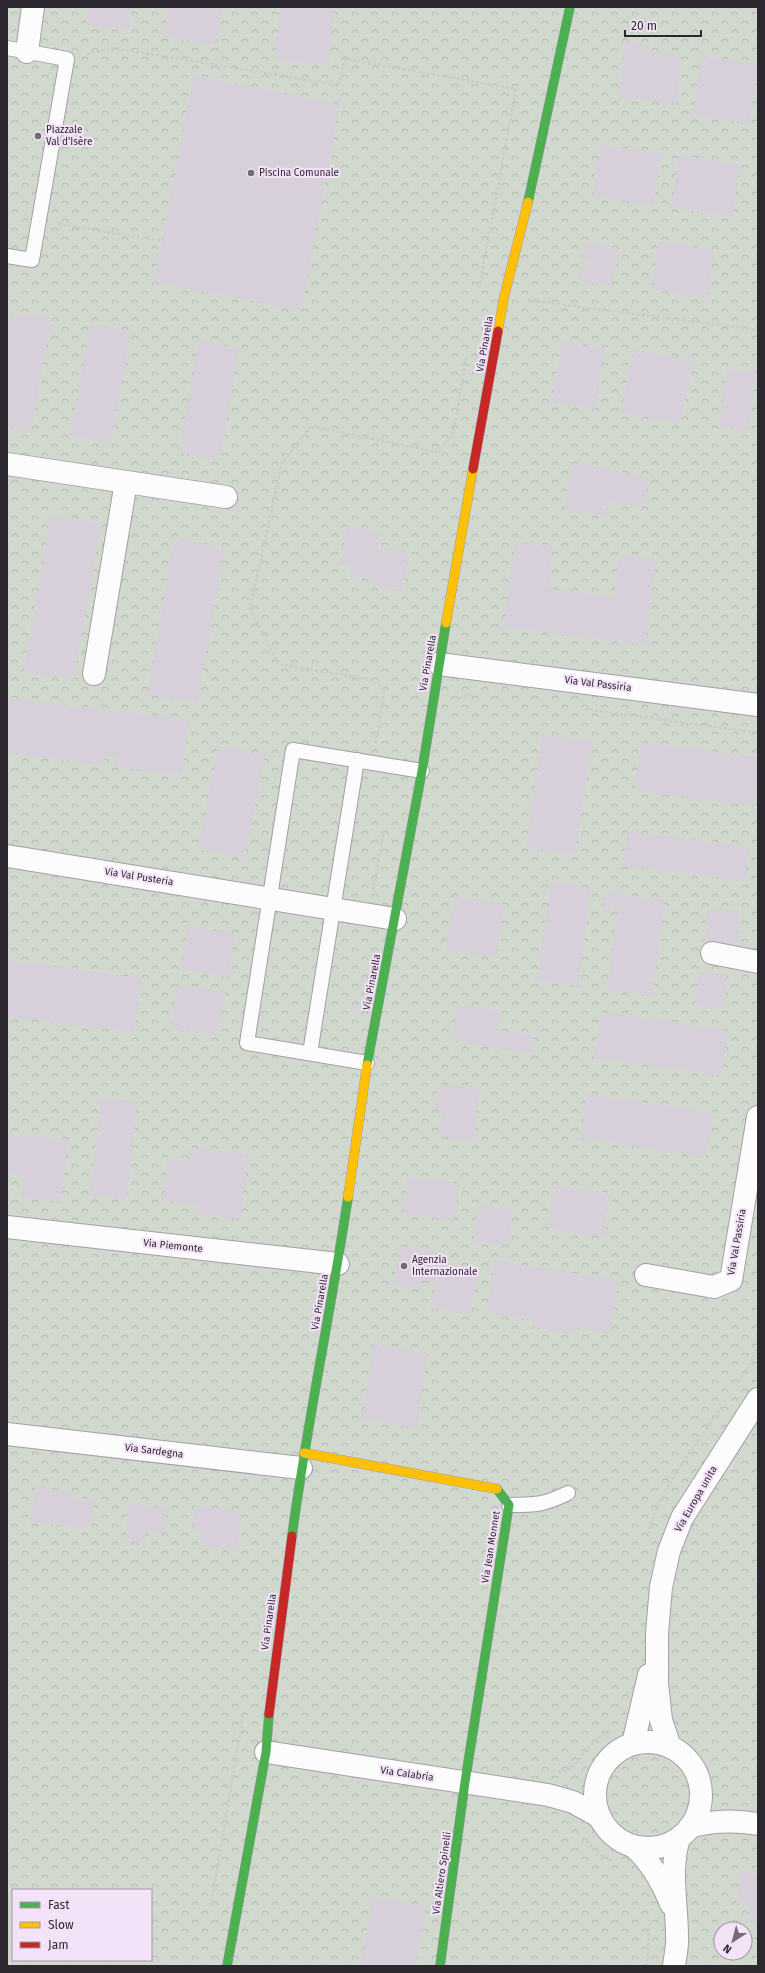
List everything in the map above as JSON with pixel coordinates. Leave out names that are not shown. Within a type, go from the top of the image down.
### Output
[{"type":"street","points":[[17,50],[33,7]]},
{"type":"street","name":"Via Pinarella","points":[[227,1966],[266,1752],[271,1692],[303,1460],[338,1264],[367,1063],[396,919],[439,664],[504,297],[534,177],[570,7]]},
{"type":"street","points":[[7,464],[226,497]]},
{"type":"street","points":[[94,674],[126,482]]},
{"type":"street","name":"Via Val Passiria","points":[[439,664],[758,705]]},
{"type":"street","name":"Via Val Pusteria","points":[[7,856],[396,919]]},
{"type":"street","points":[[712,953],[758,962]]},
{"type":"street","name":"Via Val Passiria","points":[[646,1275],[714,1287],[731,1280],[758,1117]]},
{"type":"street","name":"Via Piemonte","points":[[7,1227],[338,1264]]},
{"type":"street","name":"Via Europa unita","points":[[633,1744],[645,1697],[657,1633],[662,1587],[669,1551],[676,1532],[707,1477],[736,1436],[758,1399]]},
{"type":"street","name":"Via Sardegna","points":[[7,1434],[303,1460]]},
{"type":"street","name":"Via Jean Monnet","points":[[303,1460],[497,1488],[509,1505],[465,1782]]},
{"type":"street","name":"Via Europa unita","points":[[657,1633],[658,1694],[661,1720],[670,1747]]},
{"type":"street","points":[[674,1966],[678,1938],[674,1868],[675,1848],[684,1832],[697,1816],[700,1791],[698,1777],[691,1765],[682,1755],[670,1747],[658,1743],[645,1742],[633,1744],[618,1751],[607,1761],[599,1775],[595,1789],[596,1803],[600,1817],[608,1830],[619,1839],[632,1846],[646,1858],[664,1885],[677,1921]]},
{"type":"street","name":"Via Calabria","points":[[266,1752],[548,1795],[573,1802],[600,1817]]},
{"type":"street","name":"Via Calabria","points":[[548,1795],[567,1791],[588,1783],[599,1775]]},
{"type":"street","name":"Via Altiero Spinelli","points":[[440,1966],[465,1782]]},
{"type":"street","points":[[700,1791],[722,1812],[749,1822]]},
{"type":"street","points":[[632,1846],[649,1848],[659,1846],[705,1822],[749,1822]]},
{"type":"lane","points":[[7,256],[32,260],[66,59],[17,50]]},
{"type":"lane","points":[[367,1063],[247,1043],[294,750],[422,771]]},
{"type":"lane","points":[[310,1053],[356,760]]},
{"type":"lane","points":[[509,1505],[540,1505],[552,1502],[568,1494]]},
{"type":"path","points":[[66,59],[114,48],[338,84],[345,59],[516,89],[478,293]]},
{"type":"path","points":[[57,224],[162,241]]},
{"type":"path","points":[[504,297],[758,330]]},
{"type":"path","points":[[371,763],[381,716],[384,688],[367,679],[278,664],[250,608],[282,463],[311,426],[437,452],[453,434],[468,348]]},
{"type":"path","points":[[456,700],[461,697],[475,694]]},
{"type":"path","points":[[577,708],[758,733]]},
{"type":"path","points":[[383,836],[410,838]]},
{"type":"path","points":[[737,1385],[758,1347]]},
{"type":"path","points":[[647,1537],[660,1501],[690,1452],[725,1403]]},
{"type":"path","points":[[551,1773],[568,1770],[576,1764],[586,1750],[599,1737],[615,1726]]},
{"type":"path","points":[[579,1832],[600,1855],[617,1863]]},
{"type":"path","points":[[647,1966],[651,1915]]},
{"type":"green space","points":[[7,7],[758,7],[758,1966],[7,1966]]},
{"type":"building","points":[[88,7],[132,7],[128,31],[86,24]]},
{"type":"building","points":[[168,7],[223,7],[217,45],[163,37]]},
{"type":"building","points":[[280,7],[334,7],[329,65],[275,60]]},
{"type":"building","points":[[625,42],[647,45],[647,51],[682,56],[676,103],[619,97]]},
{"type":"building","points":[[701,56],[758,64],[750,123],[694,115]]},
{"type":"building","name":"Piscina Comunale","points":[[194,76],[340,104],[301,310],[154,282]]},
{"type":"building","points":[[600,144],[661,154],[653,206],[592,196]]},
{"type":"building","points":[[679,155],[740,165],[732,217],[671,207]]},
{"type":"building","points":[[659,241],[714,250],[707,298],[652,289]]},
{"type":"building","points":[[586,242],[620,250],[611,287],[578,280],[580,270],[587,271],[589,260],[582,259]]},
{"type":"building","points":[[11,312],[51,319],[31,431],[7,427],[7,336]]},
{"type":"building","points":[[90,324],[131,331],[111,443],[70,436]]},
{"type":"building","points":[[199,341],[239,348],[219,460],[179,453]]},
{"type":"building","points":[[562,342],[604,349],[595,409],[552,402]]},
{"type":"building","points":[[634,348],[693,361],[680,424],[621,412]]},
{"type":"building","points":[[727,369],[756,373],[748,430],[719,426]]},
{"type":"building","points":[[573,463],[649,477],[643,507],[609,501],[606,516],[564,508]]},
{"type":"building","points":[[51,515],[101,524],[74,680],[24,671]]},
{"type":"building","points":[[347,526],[380,532],[377,547],[409,552],[402,591],[371,586],[372,579],[350,576],[351,564],[341,563]]},
{"type":"building","points":[[175,538],[225,547],[197,703],[147,694]]},
{"type":"building","points":[[515,542],[553,546],[548,588],[614,597],[619,555],[656,560],[645,645],[504,627]]},
{"type":"building","points":[[7,698],[189,720],[182,775],[115,767],[116,757],[105,756],[104,765],[7,753]]},
{"type":"building","points":[[542,734],[592,741],[575,855],[526,848]]},
{"type":"building","points":[[641,742],[758,757],[756,806],[635,791]]},
{"type":"building","points":[[218,746],[265,755],[244,858],[198,849]]},
{"type":"building","points":[[628,831],[749,847],[745,881],[623,865]]},
{"type":"building","points":[[551,882],[591,888],[578,986],[537,981]]},
{"type":"building","points":[[605,892],[665,900],[652,996],[607,989],[618,910],[603,908]]},
{"type":"building","points":[[455,896],[504,904],[496,957],[446,950]]},
{"type":"building","points":[[707,909],[739,911],[737,942],[705,941]]},
{"type":"building","points":[[188,926],[235,934],[228,977],[181,969]]},
{"type":"building","points":[[7,960],[141,978],[134,1033],[7,1016]]},
{"type":"building","points":[[699,972],[727,975],[723,1008],[695,1006]]},
{"type":"building","points":[[178,985],[225,993],[218,1036],[171,1029]]},
{"type":"building","points":[[458,1004],[500,1011],[497,1030],[534,1035],[531,1053],[452,1041]]},
{"type":"building","points":[[601,1012],[728,1030],[721,1076],[594,1057]]},
{"type":"building","points":[[439,1084],[480,1089],[473,1141],[439,1136],[443,1111],[435,1110]]},
{"type":"building","points":[[587,1094],[713,1112],[706,1157],[581,1138]]},
{"type":"building","points":[[100,1099],[137,1102],[127,1199],[91,1195]]},
{"type":"building","points":[[7,1133],[68,1139],[61,1202],[22,1198],[24,1175],[7,1173]]},
{"type":"building","points":[[189,1148],[248,1154],[241,1219],[197,1214],[198,1205],[163,1201],[167,1159],[188,1161]]},
{"type":"building","points":[[407,1177],[459,1183],[454,1220],[403,1214]]},
{"type":"building","points":[[554,1185],[610,1193],[604,1237],[548,1229]]},
{"type":"building","points":[[478,1204],[513,1209],[508,1245],[474,1241]]},
{"type":"building","points":[[400,1245],[437,1252],[436,1260],[457,1264],[455,1272],[477,1276],[470,1315],[431,1308],[435,1283],[422,1280],[420,1289],[393,1284]]},
{"type":"building","points":[[495,1260],[619,1281],[610,1333],[573,1327],[572,1333],[532,1327],[533,1320],[487,1312]]},
{"type":"building","points":[[374,1344],[428,1353],[416,1428],[362,1419]]},
{"type":"building","points":[[35,1487],[73,1492],[72,1497],[94,1499],[90,1529],[30,1522]]},
{"type":"building","points":[[128,1504],[166,1507],[164,1533],[146,1532],[145,1543],[125,1541]]},
{"type":"building","points":[[195,1506],[242,1511],[237,1549],[200,1545],[202,1530],[193,1529]]},
{"type":"building","points":[[755,1573],[758,1573],[758,1594],[754,1594]]},
{"type":"building","points":[[740,1873],[758,1875],[758,1923],[749,1921],[750,1905],[736,1903]]},
{"type":"building","points":[[373,1897],[427,1907],[416,1966],[361,1966]]},
{"type":"traffic: fast","points":[[528,202],[570,7]]},
{"type":"traffic: fast","points":[[367,1065],[422,771],[446,623]]},
{"type":"traffic: fast","points":[[292,1536],[348,1197]]},
{"type":"traffic: fast","points":[[440,1966],[465,1782],[509,1505],[497,1489]]},
{"type":"traffic: fast","points":[[227,1966],[266,1752],[269,1714]]},
{"type":"traffic: slow","points":[[498,331],[504,297],[528,202]]},
{"type":"traffic: slow","points":[[446,623],[473,469]]},
{"type":"traffic: slow","points":[[348,1197],[367,1065]]},
{"type":"traffic: slow","points":[[304,1453],[497,1489]]},
{"type":"traffic: jam","points":[[473,469],[498,331]]},
{"type":"traffic: jam","points":[[269,1714],[292,1536]]},
{"type":"place","name":"Piazzale Val d'Isère","points":[[38,136]]},
{"type":"place","name":"Piscina Comunale","points":[[251,173]]},
{"type":"place","name":"Agenzia Internazionale","points":[[404,1266]]}]
